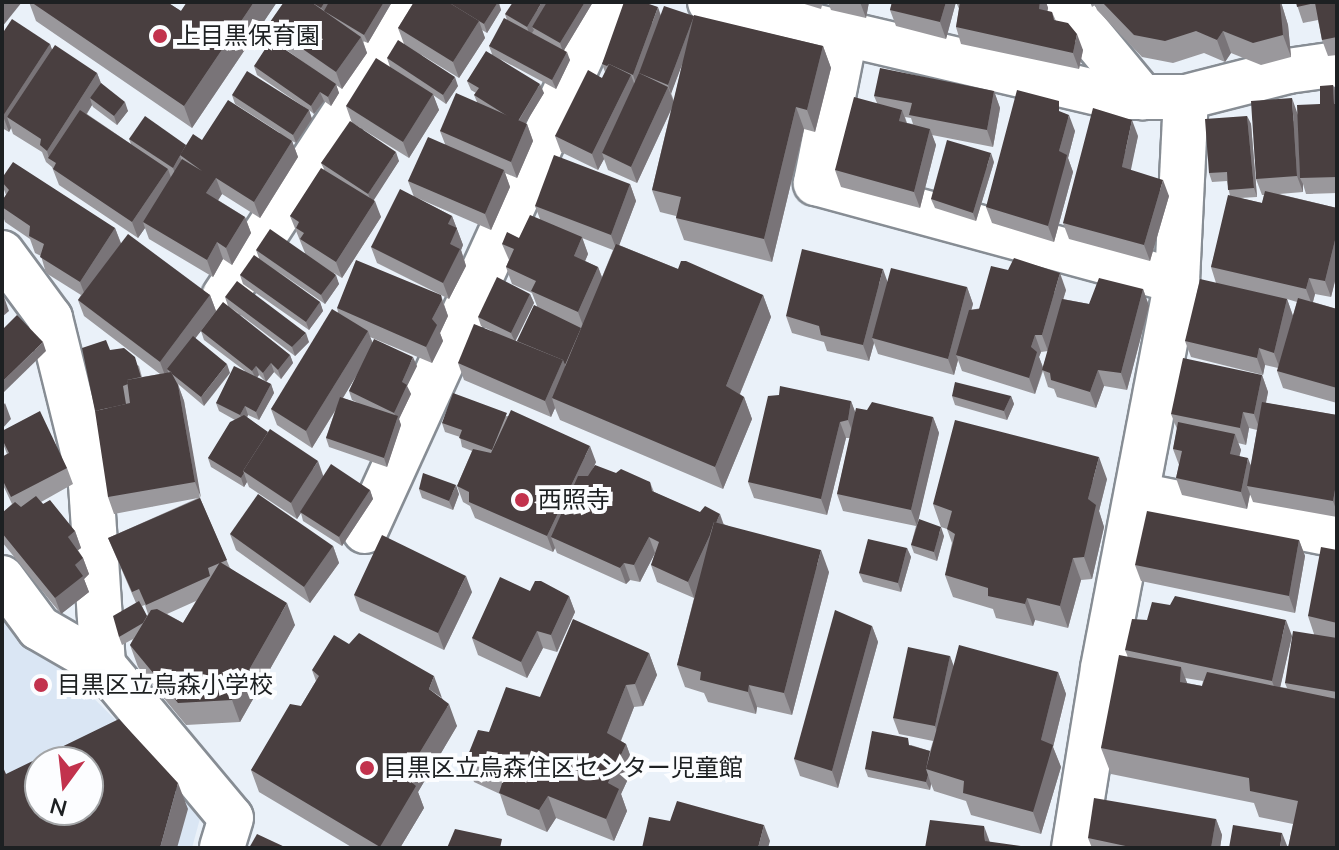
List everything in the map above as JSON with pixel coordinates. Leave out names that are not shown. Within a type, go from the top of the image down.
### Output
[{"type":"street","points":[[224,297],[377,63],[410,2]]},
{"type":"street","points":[[365,531],[606,2]]},
{"type":"street","points":[[710,2],[1114,97],[1186,97],[1288,71],[1337,64]]},
{"type":"street","points":[[1063,2],[1142,97]]},
{"type":"street","points":[[845,36],[816,183],[1177,281]]},
{"type":"street","points":[[1074,848],[1103,668],[1177,281],[1186,97]]},
{"type":"street","points":[[2,253],[50,318],[91,484],[103,665]]},
{"type":"street","points":[[1138,495],[1337,535]]},
{"type":"street","points":[[2,578],[39,628],[103,665],[231,818],[222,848]]},
{"type":"shaded area","name":"目黒区立烏森小学校","points":[[2,607],[194,798],[202,811],[192,848],[2,848]]},
{"type":"building","points":[[31,2],[167,2],[181,11],[187,2],[254,2],[184,106]]},
{"type":"building","points":[[284,2],[311,2],[361,37],[336,72],[268,25]]},
{"type":"building","points":[[311,2],[325,2],[321,8]]},
{"type":"building","points":[[329,2],[384,2],[364,35],[324,11]]},
{"type":"building","points":[[414,2],[448,2],[479,21],[453,62],[398,28]]},
{"type":"building","points":[[448,2],[498,2],[484,24]]},
{"type":"building","points":[[513,2],[542,2],[527,27],[505,14]]},
{"type":"building","points":[[547,2],[585,2],[560,43],[532,27]]},
{"type":"building","points":[[624,2],[643,2],[658,7],[633,75],[602,64]]},
{"type":"building","points":[[892,2],[946,2],[940,22],[890,10]]},
{"type":"building","points":[[960,2],[1040,2],[1039,9],[1052,12],[1054,20],[1068,23],[1077,34],[1073,53],[956,27]]},
{"type":"building","points":[[1102,2],[1279,2],[1283,35],[1253,43],[1223,31],[1217,40],[1196,31],[1165,41],[1134,35]]},
{"type":"building","points":[[1296,2],[1337,2],[1337,37],[1322,40],[1315,3],[1297,7]]},
{"type":"building","points":[[664,6],[694,16],[668,85],[639,73]]},
{"type":"building","points":[[694,15],[823,46],[807,110],[796,107],[764,239],[676,218],[681,197],[652,190]]},
{"type":"building","points":[[504,18],[567,52],[552,80],[489,46]]},
{"type":"building","points":[[12,19],[50,44],[3,116],[2,34]]},
{"type":"building","points":[[271,40],[336,84],[328,97],[320,92],[311,106],[254,66]]},
{"type":"building","points":[[398,40],[455,77],[443,95],[387,58]]},
{"type":"building","points":[[55,45],[97,73],[47,151],[40,145],[41,139],[7,117]]},
{"type":"building","points":[[486,51],[540,84],[518,121],[474,95],[479,88],[467,81]]},
{"type":"building","points":[[376,58],[433,94],[403,142],[346,106]]},
{"type":"building","points":[[609,64],[631,75],[592,154],[555,136],[588,70],[602,78]]},
{"type":"building","points":[[880,68],[994,91],[987,130],[909,115],[912,103],[874,96]]},
{"type":"building","points":[[247,71],[309,110],[293,135],[232,95]]},
{"type":"building","points":[[639,73],[668,87],[631,167],[602,153]]},
{"type":"building","points":[[101,83],[125,102],[114,116],[90,98]]},
{"type":"building","points":[[1333,85],[1334,104],[1337,104],[1337,177],[1300,178],[1297,105],[1320,104],[1320,86]]},
{"type":"building","points":[[1017,90],[1059,101],[1059,111],[1069,115],[1059,151],[1067,155],[1048,226],[986,207]]},
{"type":"building","points":[[456,93],[527,124],[511,162],[440,131]]},
{"type":"building","points":[[854,97],[902,110],[899,121],[930,129],[914,192],[835,170]]},
{"type":"building","points":[[1292,98],[1297,176],[1256,179],[1251,101]]},
{"type":"building","points":[[228,100],[292,141],[254,202],[216,178],[206,193],[245,217],[226,248],[217,242],[207,260],[143,222],[182,159],[202,171],[180,155],[193,134],[202,140]]},
{"type":"building","points":[[1093,108],[1132,120],[1122,167],[1163,180],[1144,245],[1063,223]]},
{"type":"building","points":[[80,110],[168,169],[132,222],[53,169],[56,163],[48,158]]},
{"type":"building","points":[[145,116],[186,145],[173,168],[129,139]]},
{"type":"building","points":[[1247,116],[1254,188],[1228,190],[1227,172],[1209,173],[1205,119]]},
{"type":"building","points":[[350,121],[396,152],[368,194],[321,163]]},
{"type":"building","points":[[428,137],[504,170],[485,214],[408,181]]},
{"type":"building","points":[[947,140],[991,153],[973,213],[931,199]]},
{"type":"building","points":[[554,155],[630,184],[611,235],[535,206]]},
{"type":"building","points":[[13,162],[115,228],[80,282],[40,257],[44,244],[29,236],[30,226],[2,207],[9,190],[2,178]]},
{"type":"building","points":[[321,168],[375,201],[336,262],[300,239],[304,233],[296,228],[299,222],[290,216]]},
{"type":"building","points":[[400,189],[452,216],[448,224],[457,228],[450,244],[460,249],[443,283],[371,247]]},
{"type":"building","points":[[1265,191],[1337,208],[1337,232],[1325,281],[1309,278],[1306,289],[1211,267],[1228,195],[1262,203]]},
{"type":"building","points":[[530,215],[582,237],[574,256],[598,267],[578,312],[531,291],[536,281],[506,267],[514,249],[502,244],[507,232],[519,238]]},
{"type":"building","points":[[270,229],[336,275],[321,295],[256,250]]},
{"type":"building","points":[[128,234],[210,295],[160,362],[78,300]]},
{"type":"building","points":[[616,244],[678,269],[681,261],[686,261],[763,295],[726,386],[744,397],[715,467],[552,398]]},
{"type":"building","points":[[802,249],[883,269],[863,345],[821,335],[819,326],[786,316]]},
{"type":"building","points":[[254,255],[320,302],[306,322],[240,275]]},
{"type":"building","points":[[1014,258],[1060,273],[1042,335],[1035,335],[1031,347],[1037,352],[1029,378],[956,355],[969,310],[979,309],[991,266],[1008,270]]},
{"type":"building","points":[[356,260],[441,295],[442,300],[432,319],[437,325],[426,347],[337,308]]},
{"type":"building","points":[[891,268],[967,287],[948,359],[872,338]]},
{"type":"building","points":[[497,277],[530,294],[511,333],[478,317]]},
{"type":"building","points":[[1099,278],[1143,289],[1121,373],[1098,370],[1090,392],[1051,380],[1050,373],[1042,370],[1062,299],[1089,304]]},
{"type":"building","points":[[1200,279],[1287,299],[1274,353],[1259,348],[1257,358],[1185,341]]},
{"type":"building","points":[[237,281],[306,333],[292,347],[225,297]]},
{"type":"building","points":[[1298,298],[1337,309],[1337,388],[1277,371]]},
{"type":"building","points":[[223,302],[290,355],[278,370],[271,363],[263,373],[256,366],[252,371],[201,331]]},
{"type":"building","points":[[534,305],[581,328],[565,365],[563,360],[517,341]]},
{"type":"building","points":[[332,309],[368,331],[306,431],[271,409]]},
{"type":"building","points":[[17,315],[43,342],[2,382],[2,330]]},
{"type":"building","points":[[474,324],[563,360],[545,401],[458,363]]},
{"type":"building","points":[[193,336],[227,364],[201,397],[167,369]]},
{"type":"building","points":[[374,339],[413,357],[402,382],[407,385],[394,413],[349,391]]},
{"type":"building","points":[[106,340],[110,350],[124,348],[135,357],[141,377],[127,380],[128,384],[123,386],[126,404],[95,411],[82,348]]},
{"type":"building","points":[[1183,358],[1262,375],[1254,414],[1243,412],[1240,428],[1171,414]]},
{"type":"building","points":[[234,366],[271,384],[256,412],[245,406],[240,415],[216,403]]},
{"type":"building","points":[[171,372],[178,385],[195,482],[108,497],[95,411],[130,403],[127,380]]},
{"type":"building","points":[[955,382],[1011,396],[1004,411],[952,396]]},
{"type":"building","points":[[780,386],[851,401],[848,420],[840,422],[821,499],[748,482],[768,396],[779,395]]},
{"type":"building","points":[[453,393],[507,413],[492,450],[459,438],[462,430],[442,423]]},
{"type":"building","points":[[340,397],[398,416],[384,458],[326,438]]},
{"type":"building","points":[[872,402],[933,417],[911,510],[837,494],[856,408],[867,410]]},
{"type":"building","points":[[1262,402],[1337,415],[1337,479],[1333,501],[1247,486]]},
{"type":"building","points":[[511,410],[590,446],[547,536],[469,502],[469,492],[457,486],[473,449],[491,453]]},
{"type":"building","points":[[40,411],[67,468],[11,497],[2,479],[2,457],[9,453],[2,439],[2,431]]},
{"type":"building","points":[[244,415],[268,432],[241,478],[208,458],[230,422]]},
{"type":"building","points":[[955,420],[1099,457],[1088,499],[1096,505],[1084,557],[1073,558],[1060,606],[1027,598],[1025,604],[988,596],[988,588],[945,575],[955,534],[947,529],[952,511],[933,504]]},
{"type":"building","points":[[1178,422],[1235,434],[1230,454],[1248,458],[1241,492],[1176,478],[1182,451],[1173,449]]},
{"type":"building","points":[[270,429],[318,461],[291,503],[243,471]]},
{"type":"building","points":[[331,464],[370,490],[339,537],[300,512]]},
{"type":"building","points":[[595,465],[616,473],[621,469],[650,482],[652,491],[700,512],[705,506],[720,514],[688,582],[651,565],[659,542],[649,537],[634,565],[624,563],[620,568],[551,537],[578,476],[588,476]]},
{"type":"building","points":[[423,473],[456,485],[449,501],[419,489]]},
{"type":"building","points":[[258,494],[333,546],[304,587],[230,534]]},
{"type":"building","points":[[36,496],[43,504],[50,500],[75,531],[68,537],[83,558],[75,565],[83,576],[55,598],[2,533],[2,513],[15,502],[21,507]]},
{"type":"building","points":[[200,498],[227,560],[208,568],[210,576],[146,605],[139,589],[132,592],[108,538]]},
{"type":"building","points":[[1147,511],[1299,540],[1289,596],[1135,565]]},
{"type":"building","points":[[919,519],[941,527],[934,552],[911,545]]},
{"type":"building","points":[[714,522],[821,550],[784,693],[749,685],[748,692],[700,680],[701,672],[677,665]]},
{"type":"building","points":[[382,535],[466,576],[438,633],[354,595]]},
{"type":"building","points":[[868,539],[907,548],[898,583],[859,573]]},
{"type":"building","points":[[1321,547],[1337,550],[1337,623],[1308,616]]},
{"type":"building","points":[[220,562],[287,603],[232,700],[178,703],[130,645],[151,610],[157,609],[183,623]]},
{"type":"building","points":[[500,577],[530,591],[535,581],[541,581],[569,596],[551,635],[537,631],[521,662],[472,638]]},
{"type":"building","points":[[1175,596],[1286,620],[1272,681],[1125,650],[1132,619],[1147,620],[1152,602],[1170,605]]},
{"type":"building","points":[[139,601],[147,616],[143,623],[119,637],[113,616]]},
{"type":"building","points":[[835,610],[872,626],[832,771],[794,759]]},
{"type":"building","points":[[573,619],[649,653],[635,684],[626,685],[607,733],[626,744],[608,783],[619,789],[606,819],[548,796],[539,810],[499,793],[504,777],[466,760],[478,730],[489,732],[506,687],[540,697]]},
{"type":"building","points":[[1293,631],[1337,638],[1337,692],[1285,683]]},
{"type":"building","points":[[359,633],[434,676],[429,689],[449,704],[405,777],[416,786],[380,847],[251,770],[290,704],[301,706],[319,676],[312,670],[334,635],[349,644]]},
{"type":"building","points":[[959,645],[1058,672],[1041,740],[1053,745],[1033,812],[963,793],[964,781],[926,769]]},
{"type":"building","points":[[908,647],[950,656],[935,726],[893,718]]},
{"type":"building","points":[[1119,655],[1181,667],[1180,682],[1202,686],[1207,672],[1337,699],[1337,848],[1288,848],[1298,801],[1250,791],[1249,778],[1101,748]]},
{"type":"building","points":[[119,719],[178,783],[160,848],[2,848],[2,765],[6,774],[24,765],[24,826],[104,826],[104,746],[64,746]]},
{"type":"building","points":[[872,731],[908,738],[909,745],[930,751],[926,782],[865,769]]},
{"type":"building","points":[[1094,798],[1216,819],[1211,848],[1135,848],[1088,838]]},
{"type":"building","points":[[677,801],[764,825],[758,848],[642,848],[649,817],[670,821]]},
{"type":"building","points":[[930,820],[984,826],[985,841],[1028,848],[925,848]]},
{"type":"building","points":[[1233,825],[1282,833],[1280,848],[1229,848]]},
{"type":"building","points":[[455,829],[502,839],[500,848],[447,848]]},
{"type":"building","points":[[257,834],[287,848],[249,848]]},
{"type":"place","name":"上目黒保育園","points":[[160,36]]},
{"type":"place","name":"西照寺","points":[[522,500]]},
{"type":"place","name":"目黒区立烏森小学校","points":[[41,685]]},
{"type":"place","name":"目黒区立烏森住区センター児童館","points":[[367,768]]}]
